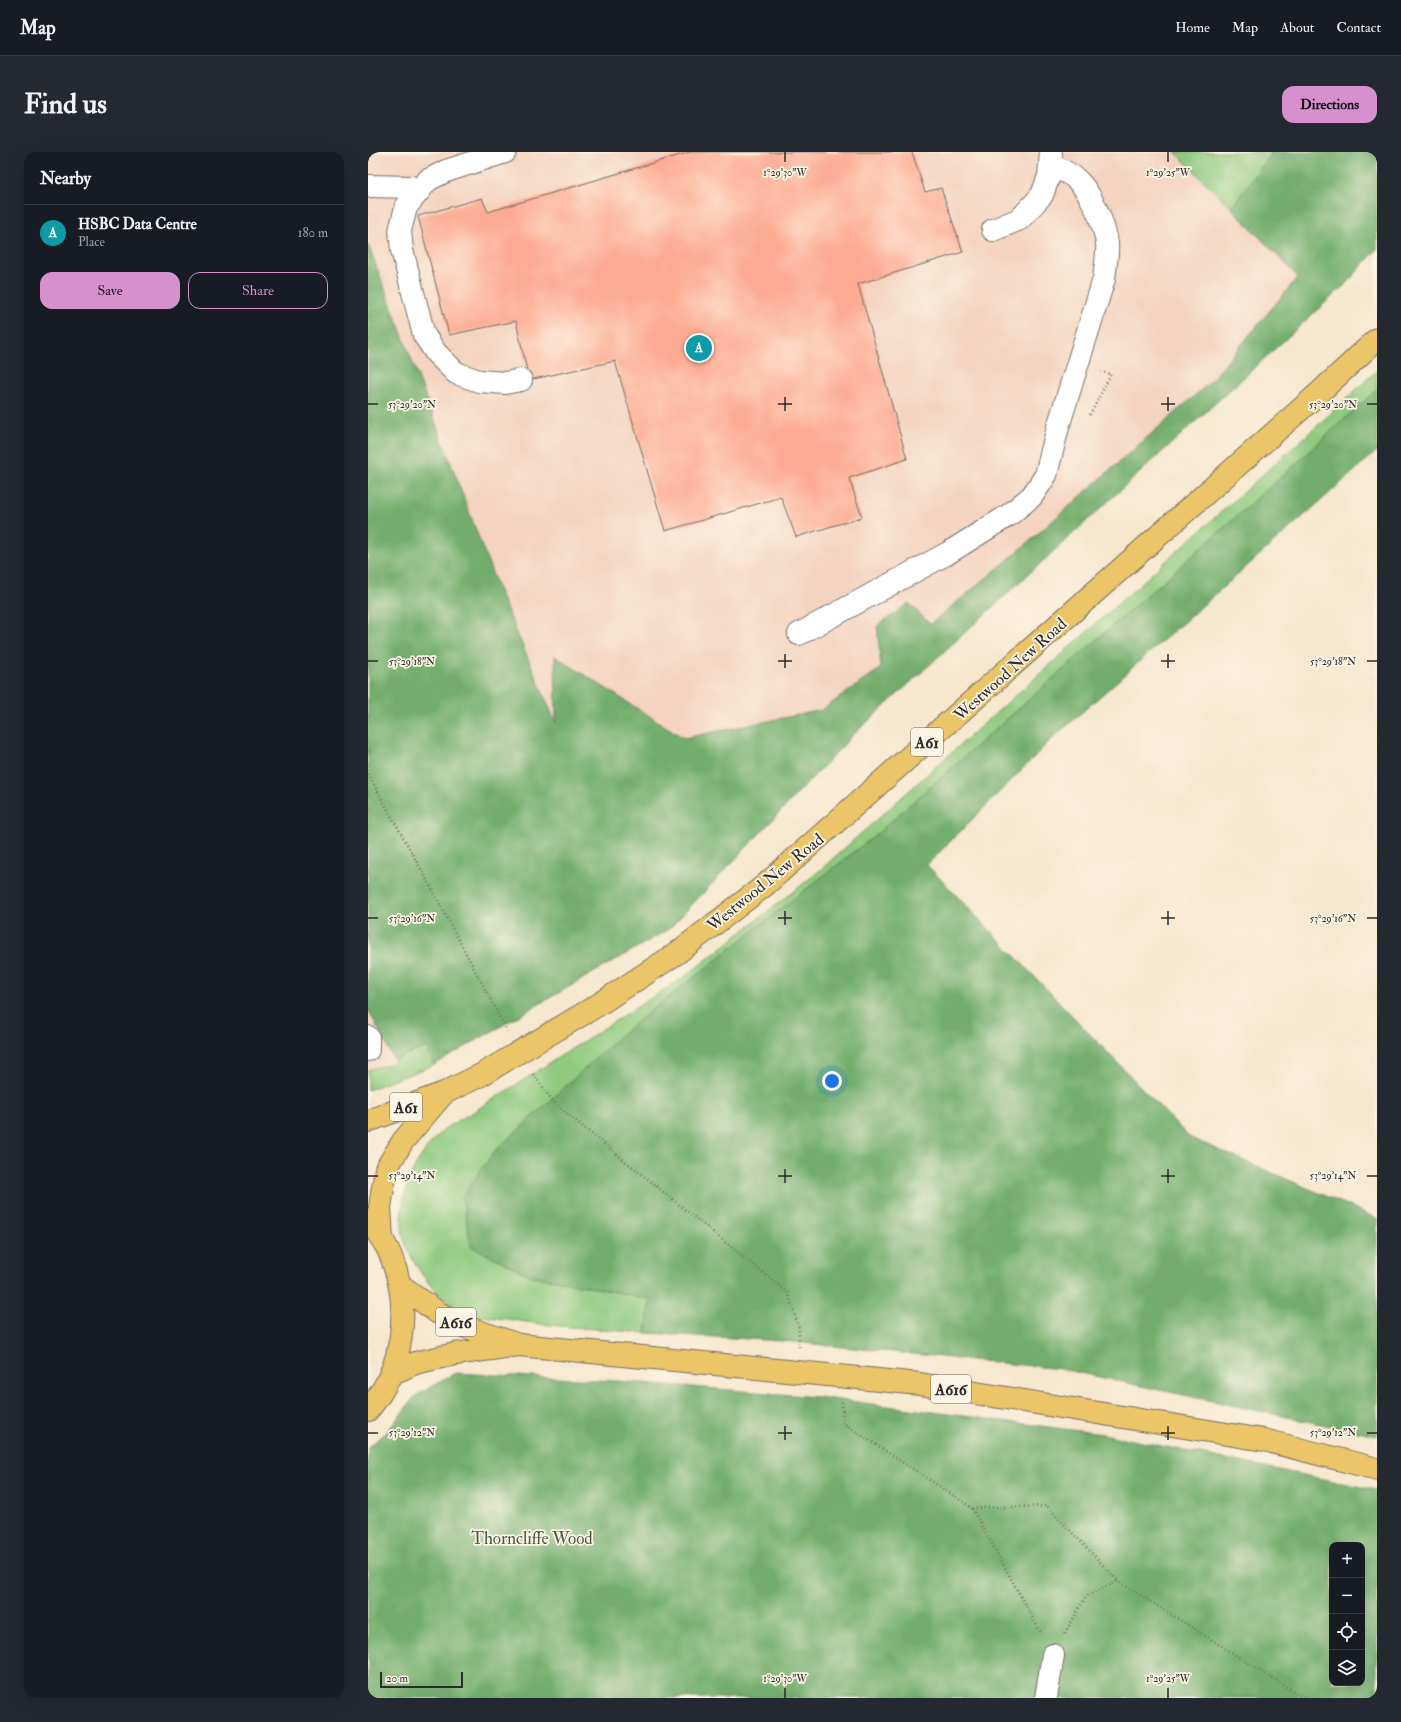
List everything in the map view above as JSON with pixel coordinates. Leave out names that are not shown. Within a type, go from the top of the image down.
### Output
[{"type":"highway","name":"Westwood New Road","points":[[368,1121],[444,1093],[480,1075],[598,1005],[676,952],[764,886],[1313,399],[1377,339]]},
{"type":"highway","name":"Westwood New Road","points":[[382,1239],[380,1207],[386,1169],[403,1141],[444,1093]]},
{"type":"highway","points":[[368,1220],[382,1239],[393,1261],[400,1285],[403,1315],[400,1345],[391,1374],[375,1402],[368,1410]]},
{"type":"highway","name":"A616","points":[[400,1285],[437,1312],[466,1327],[519,1345],[920,1384],[1264,1440],[1377,1470]]},
{"type":"highway","name":"A616","points":[[391,1374],[415,1363],[455,1354],[519,1345]]},
{"type":"lane","points":[[505,152],[446,171],[428,180],[406,207],[400,231],[402,250],[424,334],[436,353],[456,373],[479,381],[505,383],[520,380]]},
{"type":"lane","points":[[993,230],[1020,219],[1042,195],[1049,176],[1051,158]]},
{"type":"lane","points":[[799,634],[948,553],[1009,515],[1032,496],[1046,475],[1058,427],[1104,279],[1107,242],[1092,199],[1084,186],[1051,158]]},
{"type":"lane","points":[[368,186],[411,187],[419,191]]},
{"type":"lane","points":[[368,1037],[368,1050]]},
{"type":"lane","points":[[1046,1698],[1053,1655]]},
{"type":"path","points":[[368,774],[428,882],[518,1052],[545,1090],[561,1110],[788,1293],[799,1328],[800,1372]]},
{"type":"path","points":[[843,1423],[972,1508],[1053,1655]]},
{"type":"path","points":[[972,1508],[1047,1506],[1118,1581],[1304,1698]]},
{"type":"path","points":[[1053,1655],[1086,1596],[1118,1581]]},
{"type":"shaded area","points":[[368,152],[1273,152],[1231,208],[1298,277],[1210,382],[1015,554],[930,624],[877,626],[881,668],[822,710],[683,738],[556,657],[557,725],[499,591],[368,244]]},
{"type":"shaded area","points":[[368,1009],[394,1060],[434,1065],[368,1090]]},
{"type":"green space","points":[[1175,152],[1273,152],[1231,208]]},
{"type":"green space","points":[[1273,152],[1377,152],[1377,249],[1348,282],[854,734],[669,929],[434,1065],[426,1047],[394,1060],[368,1009],[368,244],[499,591],[556,723],[555,656],[684,738],[822,710],[881,668],[877,626],[909,603],[930,624],[1015,554],[1210,382],[1298,277],[1231,208]]},
{"type":"green space","points":[[1377,370],[1377,389],[1287,472],[878,833],[628,1029],[495,1152],[650,1299],[646,1333],[559,1326],[476,1315],[455,1307],[440,1296],[428,1283],[407,1248],[403,1235],[402,1220],[403,1204],[411,1174],[427,1148],[438,1136],[449,1126],[475,1111],[687,975],[818,872],[1315,428]]},
{"type":"green space","points":[[1377,389],[1377,451],[1053,738],[927,865],[1189,1137],[1377,1218],[1377,1436],[1061,1369],[783,1341],[646,1333],[650,1299],[528,1275],[471,1246],[462,1197],[493,1153],[628,1029],[878,833],[1287,472]]},
{"type":"green space","points":[[426,1047],[434,1065],[368,1090],[368,1070],[394,1063],[394,1060]]},
{"type":"green space","name":"Thorncliffe Wood","points":[[455,1373],[617,1381],[818,1397],[1103,1434],[1377,1490],[1377,1698],[368,1698],[368,1447],[386,1433],[415,1396]]},
{"type":"building","points":[[690,152],[912,152],[925,192],[941,188],[963,252],[858,284],[907,459],[849,478],[862,517],[796,537],[781,497],[665,531],[615,361],[529,380],[516,321],[449,335],[418,216],[482,198],[488,212]]},
{"type":"place","name":"HSBC Data Centre","points":[[699,348]]}]
